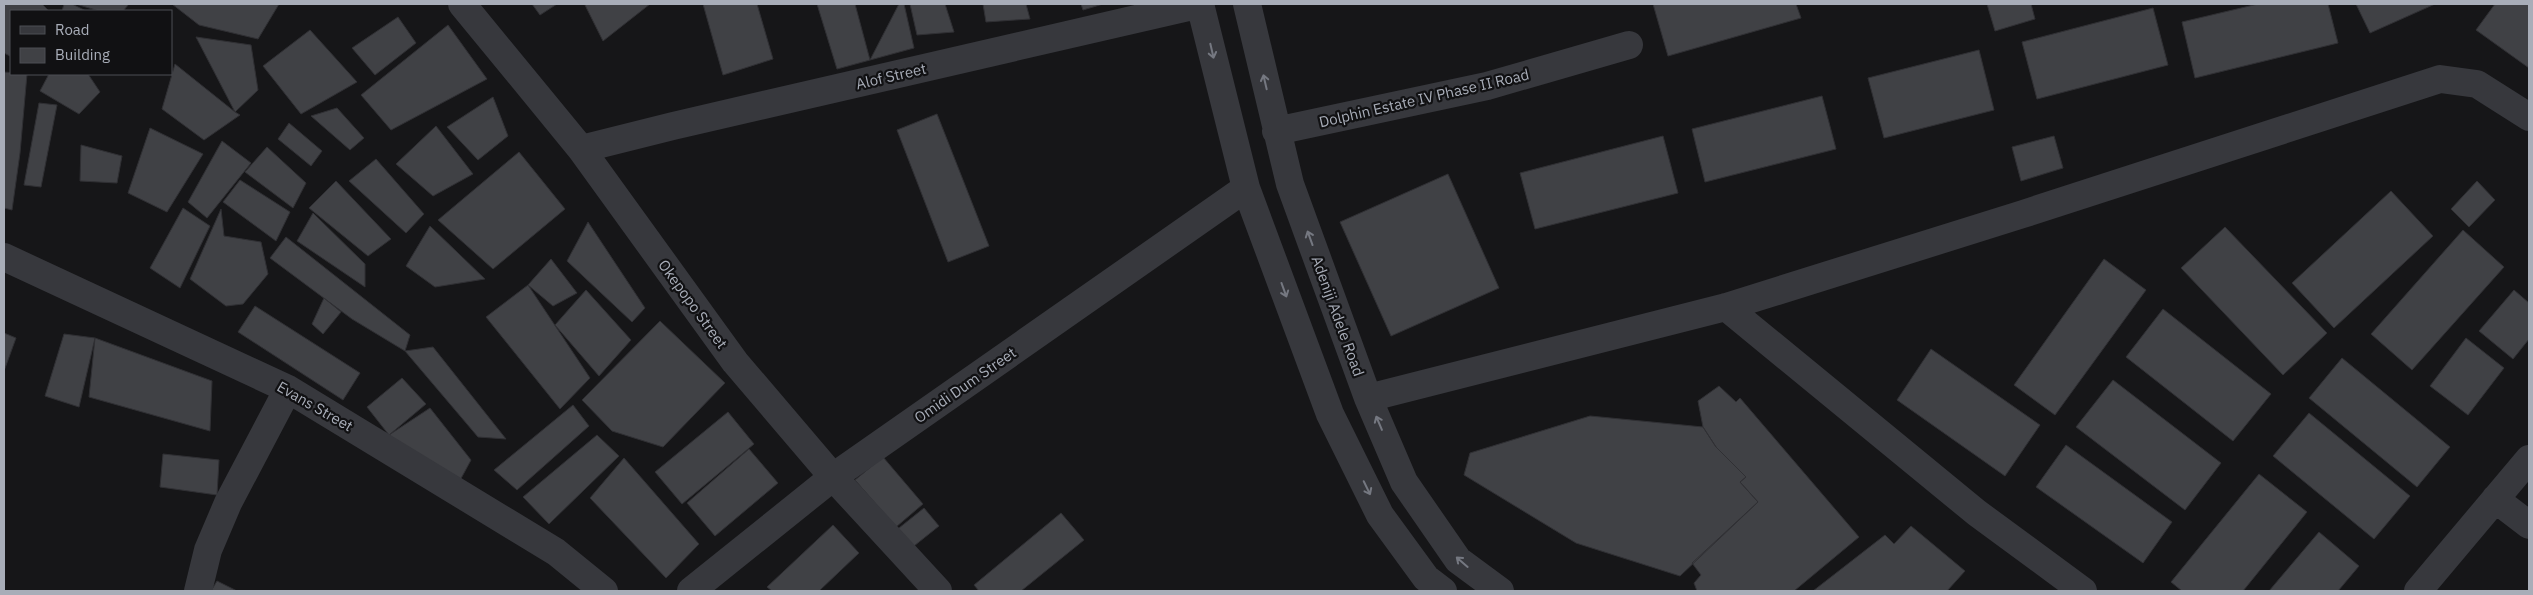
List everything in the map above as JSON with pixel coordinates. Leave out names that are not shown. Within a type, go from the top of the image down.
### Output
[{"type":"street","name":"Okepopo Street","points":[[462,4],[581,149],[735,362],[833,477],[938,591]]},
{"type":"street","name":"Alof Street","points":[[581,149],[1201,4]]},
{"type":"street","points":[[1201,4],[1246,188],[1330,414],[1380,515],[1426,578],[1443,591]]},
{"type":"street","name":"Adeniji Adele Road","points":[[1247,4],[1290,184],[1368,398],[1404,482],[1458,560],[1500,591]]},
{"type":"street","name":"Dolphin Estate IV Phase II Road","points":[[1276,131],[1488,86],[1628,45]]},
{"type":"street","points":[[1368,398],[1726,307],[2440,79],[2477,84],[2529,117]]},
{"type":"street","name":"Omidi Dum Street","points":[[691,591],[833,477],[1246,188]]},
{"type":"street","name":"Evans Street","points":[[4,257],[288,388],[556,552],[604,591]]},
{"type":"street","points":[[1726,307],[2068,588]]},
{"type":"street","points":[[198,591],[208,550],[228,503],[288,388]]},
{"type":"street","points":[[2418,591],[2529,459]]},
{"type":"street","points":[[2495,498],[2529,525]]},
{"type":"building","points":[[4,4],[42,4],[48,10],[10,10],[10,56],[4,53]]},
{"type":"building","points":[[64,4],[72,4],[84,10],[62,10]]},
{"type":"building","points":[[76,4],[129,4],[124,10],[96,10]]},
{"type":"building","points":[[172,4],[279,4],[258,39],[199,25]]},
{"type":"building","points":[[532,4],[557,4],[540,15]]},
{"type":"building","points":[[650,4],[603,41],[585,5]]},
{"type":"building","points":[[703,4],[757,4],[773,59],[723,75]]},
{"type":"building","points":[[817,4],[855,4],[870,60],[837,69]]},
{"type":"building","points":[[899,4],[904,4],[914,48],[870,60]]},
{"type":"building","points":[[910,4],[945,4],[954,32],[917,35]]},
{"type":"building","points":[[983,4],[1026,4],[1030,19],[986,22]]},
{"type":"building","points":[[1081,4],[1103,4],[1083,10]]},
{"type":"building","points":[[1653,4],[1796,4],[1801,18],[1668,56]]},
{"type":"building","points":[[1987,4],[2031,4],[2035,19],[1995,31]]},
{"type":"building","points":[[2258,4],[2328,4],[2338,43],[2195,78],[2182,22]]},
{"type":"building","points":[[2356,4],[2435,4],[2370,33]]},
{"type":"building","points":[[2495,4],[2529,4],[2529,68],[2476,30]]},
{"type":"building","points":[[2153,8],[2168,65],[2037,99],[2022,42]]},
{"type":"building","points":[[398,17],[416,43],[375,75],[352,48]]},
{"type":"building","points":[[448,25],[487,79],[391,130],[361,95]]},
{"type":"building","points":[[310,30],[357,82],[301,114],[263,66]]},
{"type":"building","points":[[196,37],[251,45],[258,90],[235,112]]},
{"type":"building","points":[[1979,50],[1994,110],[1884,138],[1868,78]]},
{"type":"building","points":[[175,64],[240,115],[204,140],[162,109]]},
{"type":"building","points":[[4,72],[10,73],[10,75],[27,75],[20,153],[12,210],[4,208]]},
{"type":"building","points":[[48,75],[89,75],[100,92],[79,114],[40,91]]},
{"type":"building","points":[[1822,96],[1836,149],[1705,182],[1692,129]]},
{"type":"building","points":[[493,97],[508,136],[478,160],[447,127]]},
{"type":"building","points":[[39,103],[57,105],[41,187],[24,185]]},
{"type":"building","points":[[337,108],[364,138],[350,150],[311,116]]},
{"type":"building","points":[[937,114],[989,246],[948,262],[897,130]]},
{"type":"building","points":[[289,123],[322,151],[311,166],[278,139]]},
{"type":"building","points":[[436,126],[473,174],[433,196],[396,164]]},
{"type":"building","points":[[150,128],[203,154],[167,212],[128,193]]},
{"type":"building","points":[[1663,136],[1678,193],[1535,229],[1520,173]]},
{"type":"building","points":[[2054,136],[2063,168],[2021,181],[2012,147]]},
{"type":"building","points":[[222,141],[251,163],[207,218],[188,202]]},
{"type":"building","points":[[81,145],[122,156],[117,183],[80,181]]},
{"type":"building","points":[[267,147],[306,183],[293,208],[245,172]]},
{"type":"building","points":[[519,152],[565,209],[493,269],[438,220]]},
{"type":"building","points":[[376,159],[424,214],[406,233],[349,181]]},
{"type":"building","points":[[1448,174],[1499,288],[1391,336],[1340,222]]},
{"type":"building","points":[[240,180],[290,212],[276,241],[223,202]]},
{"type":"building","points":[[336,181],[391,239],[368,256],[309,208]]},
{"type":"building","points":[[2477,181],[2495,200],[2469,227],[2451,209]]},
{"type":"building","points":[[2391,191],[2433,236],[2334,328],[2292,283]]},
{"type":"building","points":[[183,208],[210,226],[180,288],[150,268]]},
{"type":"building","points":[[221,209],[224,236],[261,242],[268,274],[243,304],[226,306],[190,279]]},
{"type":"building","points":[[313,213],[365,264],[365,287],[297,241]]},
{"type":"building","points":[[588,222],[645,308],[632,322],[567,261]]},
{"type":"building","points":[[430,226],[485,279],[435,287],[406,266]]},
{"type":"building","points":[[2225,227],[2327,333],[2283,375],[2181,268]]},
{"type":"building","points":[[2463,230],[2504,267],[2412,370],[2371,334]]},
{"type":"building","points":[[286,237],[410,335],[405,351],[352,319],[270,258]]},
{"type":"building","points":[[551,259],[577,293],[553,306],[528,285]]},
{"type":"building","points":[[2104,259],[2146,290],[2055,415],[2014,385]]},
{"type":"building","points":[[528,285],[590,378],[560,409],[486,317]]},
{"type":"building","points":[[586,290],[631,340],[599,376],[555,325]]},
{"type":"building","points":[[2514,290],[2529,303],[2529,339],[2513,359],[2479,331]]},
{"type":"building","points":[[324,298],[341,312],[323,334],[312,324]]},
{"type":"building","points":[[255,306],[360,373],[343,400],[238,332]]},
{"type":"building","points":[[2163,309],[2271,394],[2233,441],[2126,357]]},
{"type":"building","points":[[660,321],[725,383],[663,447],[612,431],[582,400]]},
{"type":"building","points":[[4,333],[16,338],[4,371]]},
{"type":"building","points":[[64,334],[95,338],[79,407],[45,396]]},
{"type":"building","points":[[95,338],[212,381],[210,431],[89,397]]},
{"type":"building","points":[[2466,338],[2504,368],[2468,415],[2430,386]]},
{"type":"building","points":[[433,347],[506,439],[478,437],[405,351]]},
{"type":"building","points":[[1931,349],[2040,425],[2005,476],[1897,400]]},
{"type":"building","points":[[2342,358],[2450,447],[2417,487],[2309,398]]},
{"type":"building","points":[[402,378],[426,404],[389,435],[367,407]]},
{"type":"building","points":[[2113,380],[2221,463],[2185,510],[2076,427]]},
{"type":"building","points":[[1719,386],[1736,402],[1740,398],[1859,537],[1794,591],[1697,591],[1694,583],[1701,575],[1692,563],[1758,502],[1740,482],[1746,477],[1716,447],[1703,427],[1698,401]]},
{"type":"building","points":[[573,405],[589,426],[517,490],[494,470]]},
{"type":"building","points":[[430,408],[471,460],[458,484],[389,435]]},
{"type":"building","points":[[728,412],[754,444],[682,504],[655,472]]},
{"type":"building","points":[[2309,413],[2410,496],[2374,539],[2273,456]]},
{"type":"building","points":[[1590,416],[1703,427],[1716,447],[1746,477],[1740,482],[1758,502],[1680,576],[1576,543],[1464,475],[1470,453]]},
{"type":"building","points":[[597,435],[619,456],[549,524],[523,497]]},
{"type":"building","points":[[2066,445],[2172,522],[2143,563],[2036,487]]},
{"type":"building","points":[[749,449],[778,483],[715,536],[687,503]]},
{"type":"building","points":[[163,454],[219,460],[217,495],[160,487]]},
{"type":"building","points":[[883,457],[923,504],[896,527],[855,480]]},
{"type":"building","points":[[624,458],[699,544],[666,578],[590,498]]},
{"type":"building","points":[[2259,474],[2307,512],[2243,591],[2182,591],[2171,582]]},
{"type":"building","points":[[924,508],[939,526],[909,550],[894,532]]},
{"type":"building","points":[[1061,513],[1084,540],[1021,591],[979,591],[974,585]]},
{"type":"building","points":[[833,525],[859,553],[819,591],[772,591],[767,587]]},
{"type":"building","points":[[1911,526],[1965,571],[1947,591],[1813,591],[1885,535],[1894,544]]},
{"type":"building","points":[[2319,532],[2359,566],[2338,591],[2269,591]]},
{"type":"building","points":[[217,581],[237,591],[211,591]]}]
